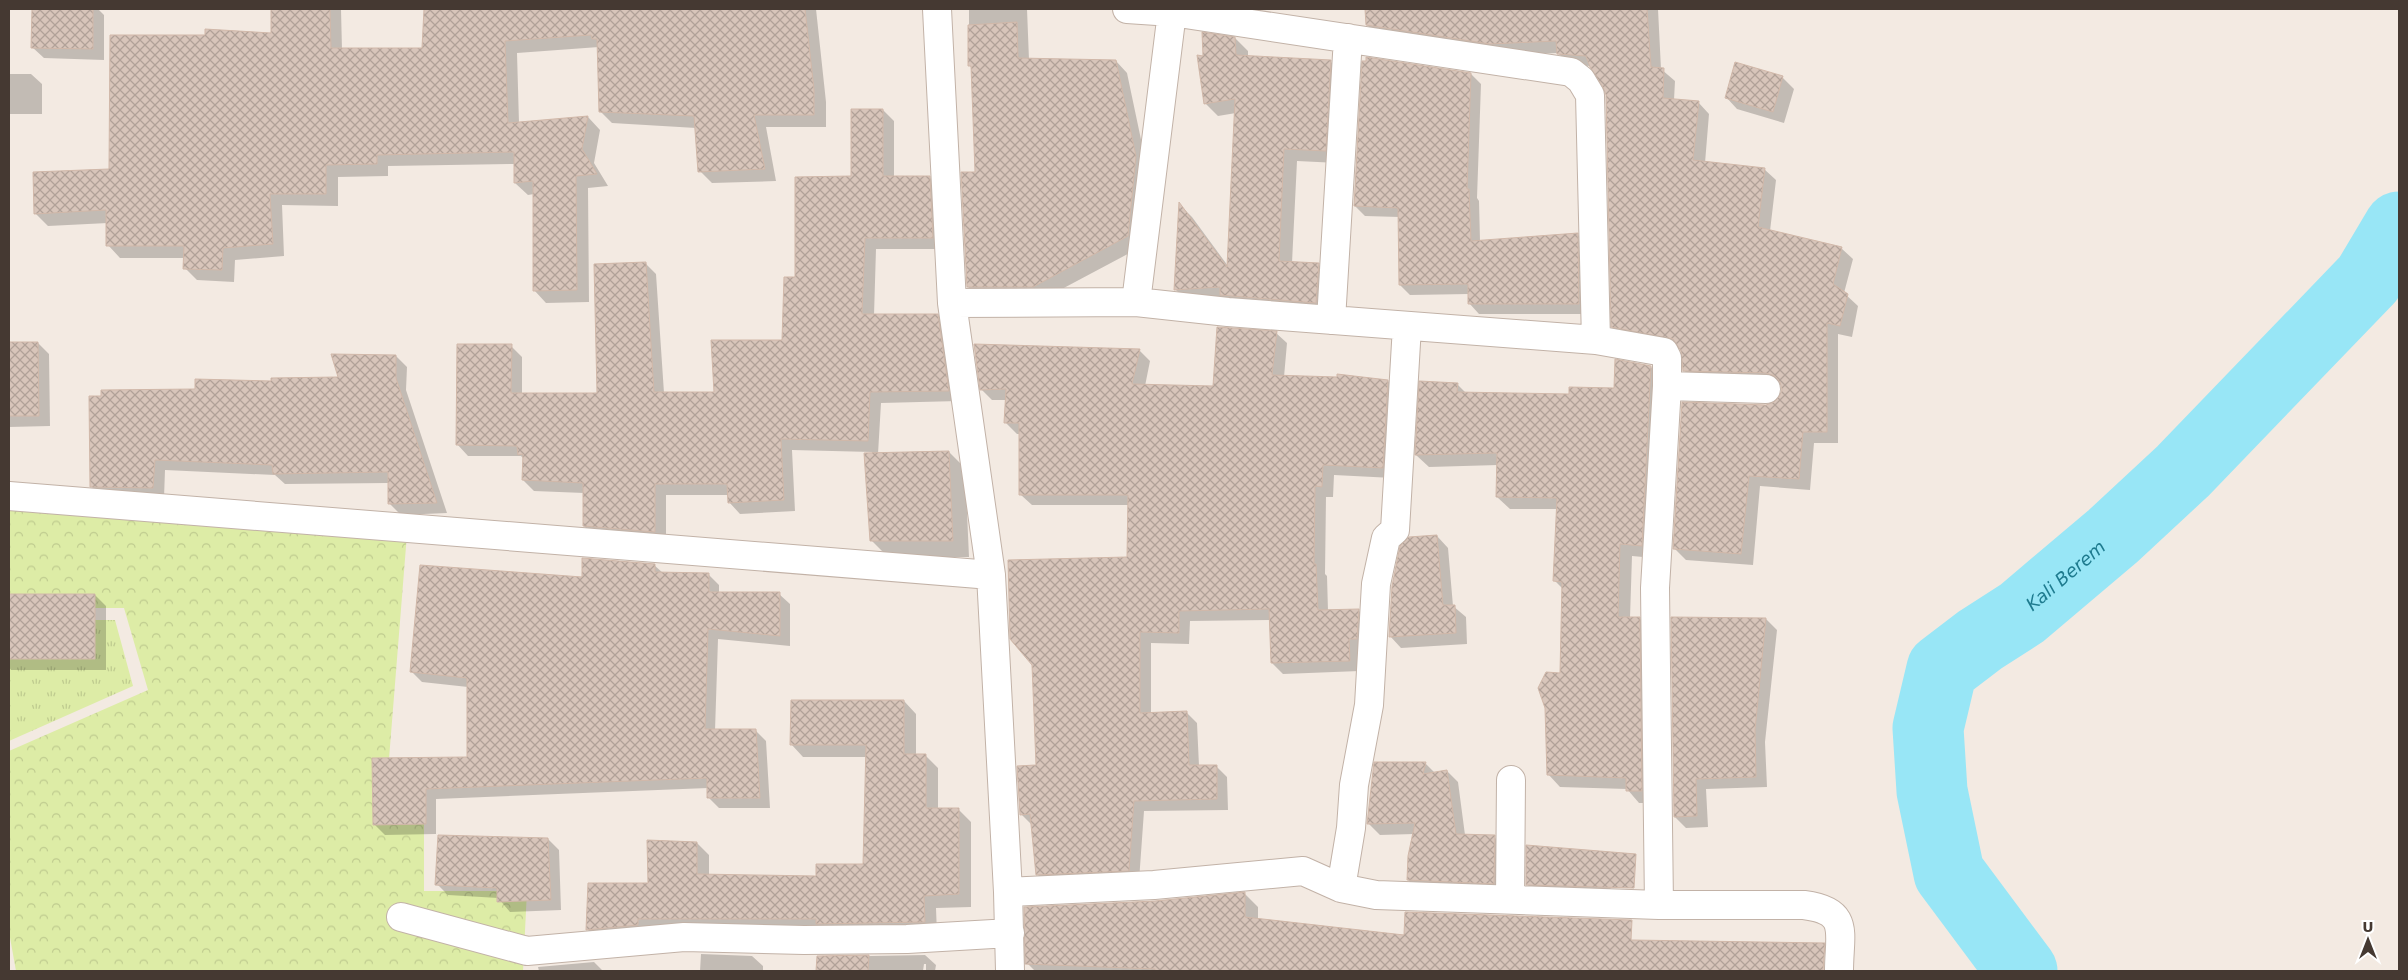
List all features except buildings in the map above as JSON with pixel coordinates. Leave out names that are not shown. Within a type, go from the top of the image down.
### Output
[{"type":"street","points":[[937,9],[952,303],[991,575],[1010,933],[1010,971]]},
{"type":"street","points":[[1127,9],[1172,12],[1571,72],[1581,80],[1590,95],[1596,340]]},
{"type":"street","points":[[1136,302],[1172,12]]},
{"type":"street","points":[[1331,320],[1348,38]]},
{"type":"street","points":[[952,303],[1136,302],[1331,320],[1596,340],[1664,352],[1667,358],[1667,386],[1655,588],[1659,905]]},
{"type":"street","points":[[1341,888],[1351,828],[1354,785],[1369,705],[1376,584],[1386,538],[1395,530],[1408,326]]},
{"type":"street","points":[[1667,386],[1766,389]]},
{"type":"street","points":[[9,496],[991,575]]},
{"type":"street","points":[[1510,899],[1511,780]]},
{"type":"street","points":[[1008,892],[1154,884],[1303,871],[1341,888],[1376,895],[1659,905],[1804,905],[1820,907],[1832,913],[1838,920],[1839,971]]},
{"type":"street","points":[[401,916],[527,951],[684,937],[804,940],[907,939],[1010,933]]},
{"type":"green space","points":[[9,502],[407,534],[385,809],[424,810],[424,891],[527,891],[523,971],[16,971],[9,932],[9,751],[148,690],[124,608],[9,608]]},
{"type":"green space","points":[[9,620],[115,620],[133,686],[9,741]]},
{"type":"waterway","name":"Kali Berem","points":[[2022,971],[1949,873],[1932,791],[1928,728],[1942,669],[1980,640],[2022,613],[2113,536],[2183,471],[2368,279],[2399,227]]}]
